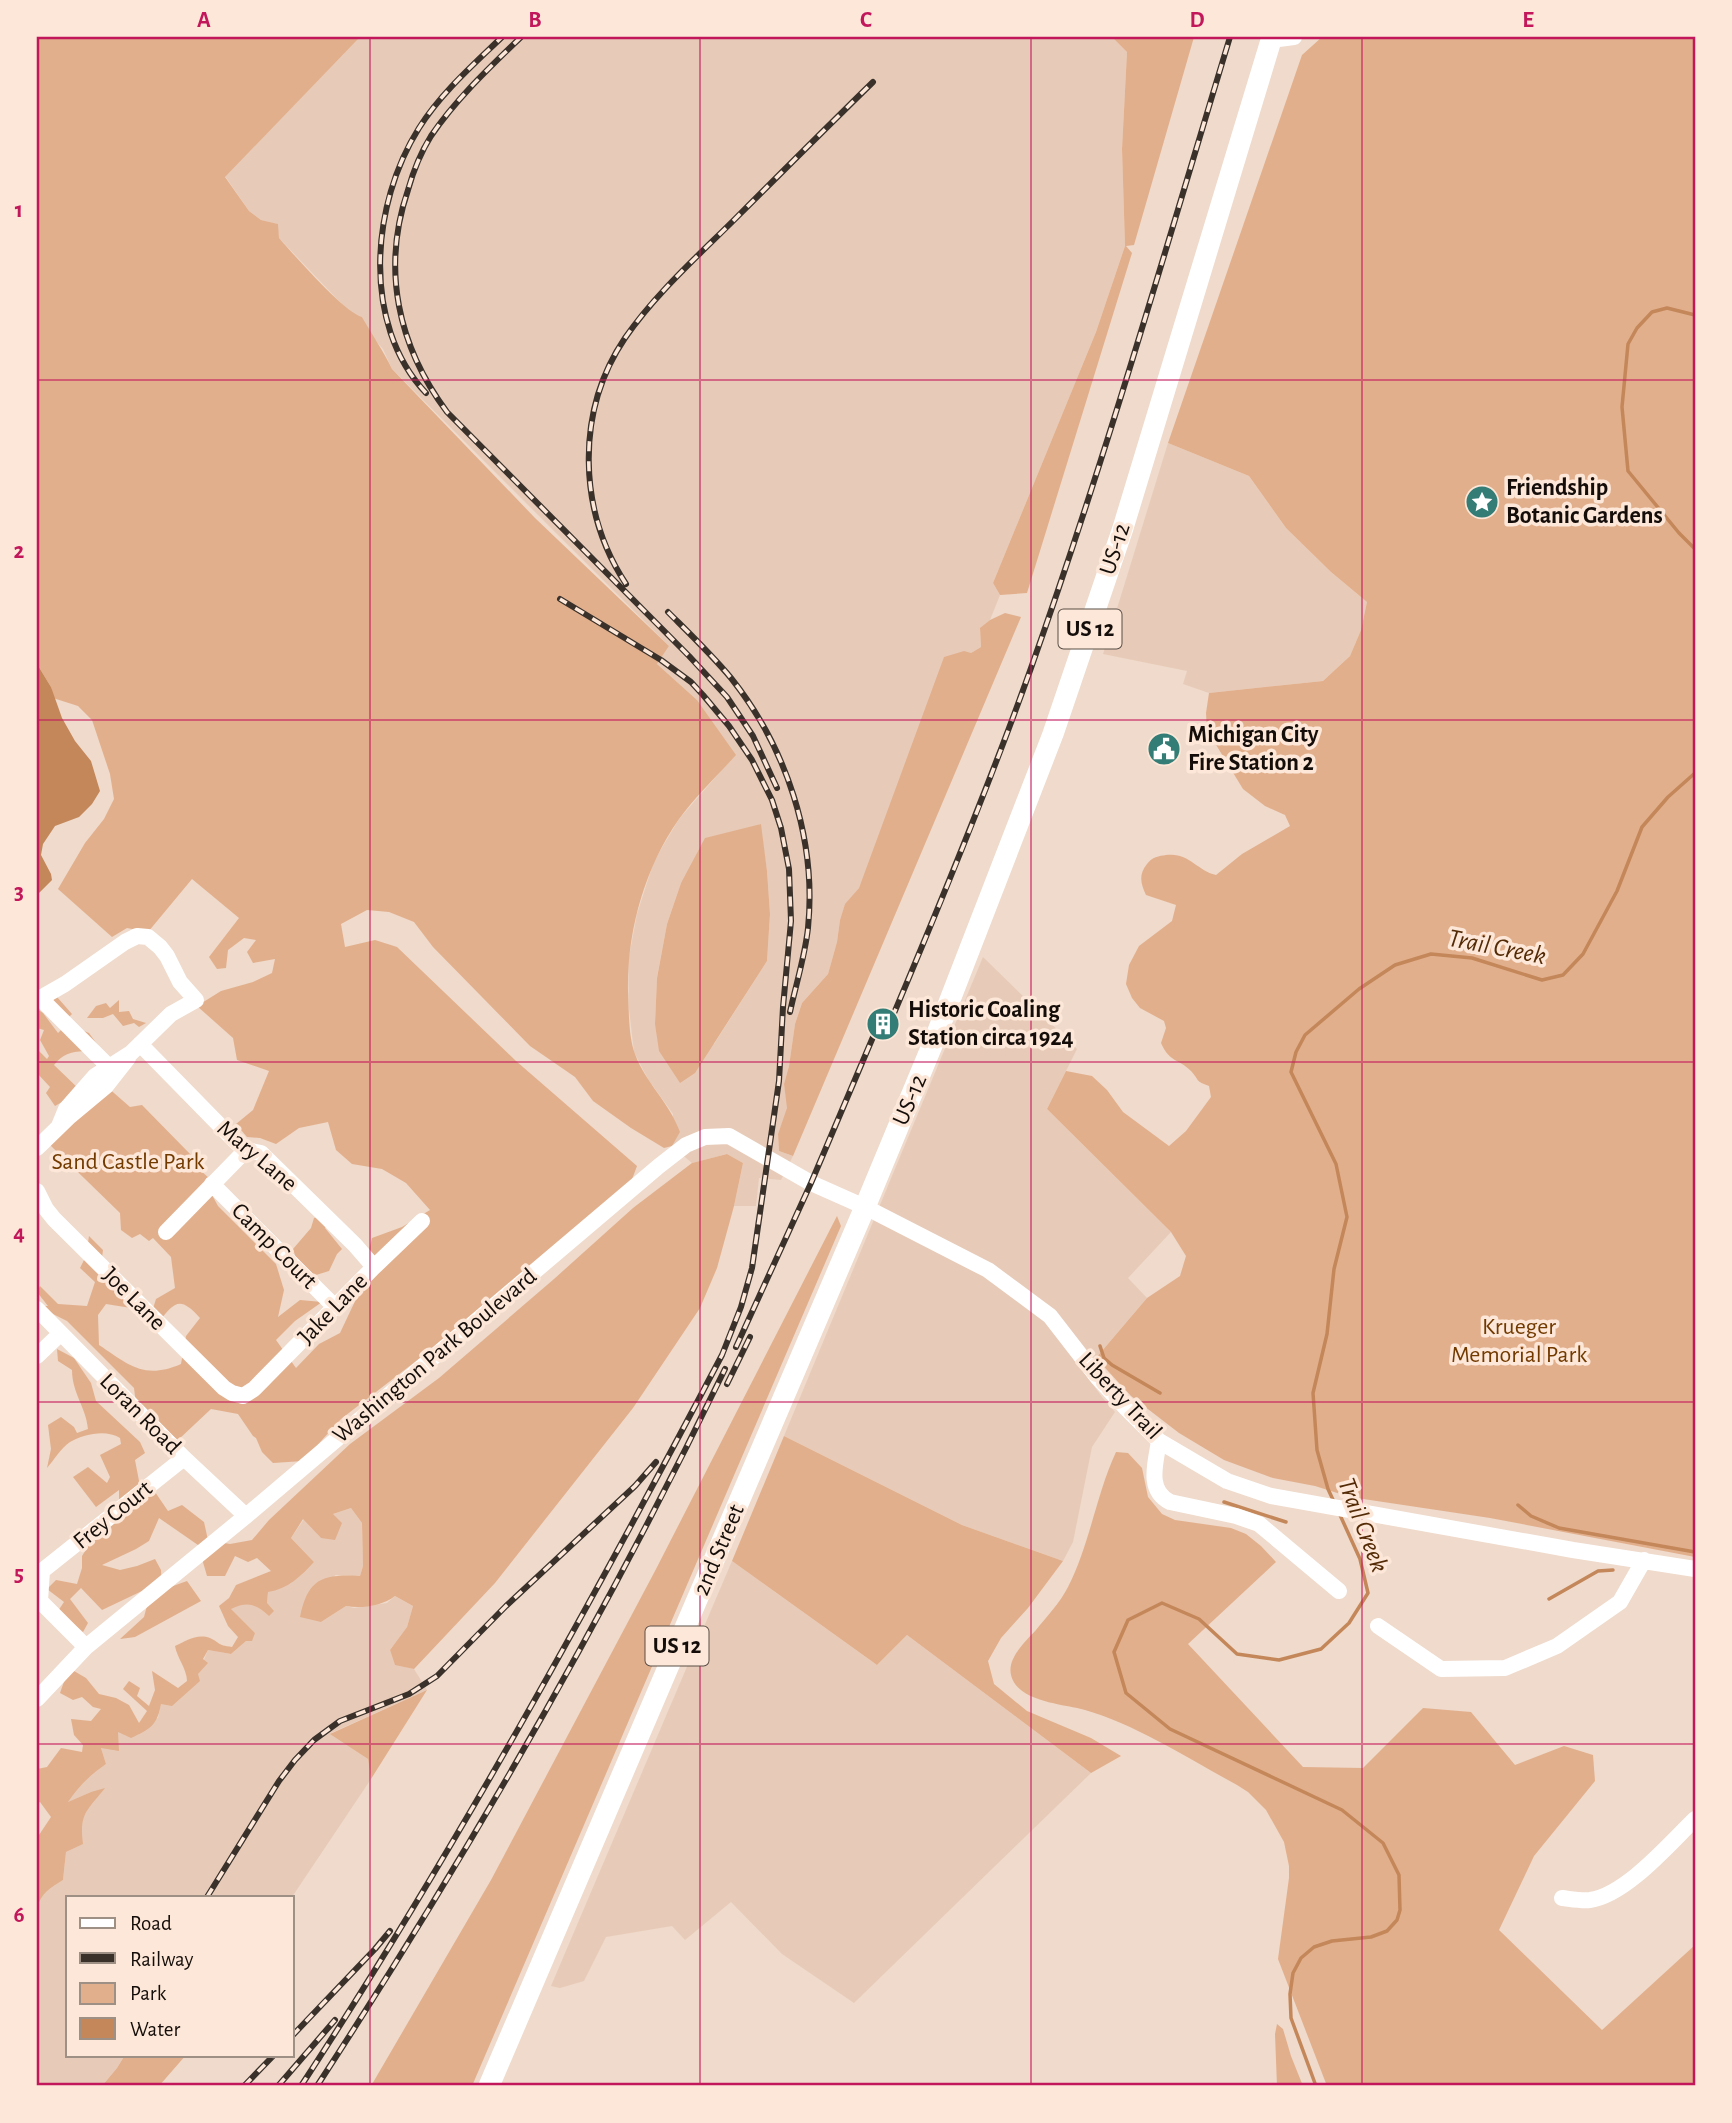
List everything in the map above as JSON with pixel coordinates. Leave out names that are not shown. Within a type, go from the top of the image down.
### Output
[{"type":"main road","name":"US-12","points":[[865,1207],[936,1036],[1048,747],[1089,632],[1271,38]]},
{"type":"main road","name":"2nd Street","points":[[489,2086],[865,1207]]},
{"type":"street","points":[[1271,38],[1294,37]]},
{"type":"street","points":[[39,1140],[59,1126],[69,1105],[95,1076],[112,1070],[171,1014],[196,1000],[180,982],[167,956],[148,937],[137,936],[125,942],[65,984],[38,999],[112,1070]]},
{"type":"street","name":"Mary Lane","points":[[136,1049],[246,1150],[261,1153],[374,1267]]},
{"type":"street","name":"Washington Park Boulevard","points":[[37,1699],[86,1647],[246,1516],[686,1145],[705,1137],[729,1136],[811,1183],[865,1207]]},
{"type":"street","points":[[166,1232],[246,1150]]},
{"type":"street","name":"Camp Court","points":[[212,1184],[336,1308]]},
{"type":"street","name":"Joe Lane","points":[[37,1191],[54,1219],[140,1305],[225,1388],[243,1396]]},
{"type":"street","name":"Liberty Trail","points":[[865,1207],[988,1270],[1050,1316],[1098,1378],[1159,1441],[1227,1481],[1271,1496],[1695,1569]]},
{"type":"street","name":"Jake Lane","points":[[243,1396],[254,1389],[422,1221]]},
{"type":"street","name":"Loran Road","points":[[37,1309],[184,1458],[246,1516]]},
{"type":"street","points":[[37,1356],[60,1334]]},
{"type":"street","points":[[1159,1441],[1154,1480],[1158,1494],[1163,1499],[1170,1503],[1236,1516],[1259,1524],[1339,1591]]},
{"type":"street","name":"Frey Court","points":[[86,1647],[40,1601],[42,1571],[184,1458]]},
{"type":"street","points":[[1378,1626],[1441,1669],[1505,1668],[1557,1646],[1620,1602],[1644,1560]]},
{"type":"street","points":[[1562,1898],[1590,1900],[1612,1892],[1634,1877],[1695,1819]]},
{"type":"shaded area","points":[[360,37],[1112,37],[1127,52],[1122,149],[1125,246],[1096,332],[993,583],[1000,595],[990,620],[980,629],[981,647],[971,653],[859,888],[845,905],[828,974],[802,1003],[795,1024],[784,1084],[788,1108],[778,1134],[779,1151],[793,1156],[781,1180],[759,1178],[756,1206],[734,1206],[743,1163],[727,1154],[692,1163],[672,1146],[673,1114],[648,1079],[634,1052],[629,1009],[628,962],[637,914],[654,861],[679,819],[735,755],[697,700],[657,664],[669,646],[392,369],[383,349],[362,317],[355,316],[338,300],[279,238],[277,224],[261,220],[249,211],[225,176]],"holes":[[[760,824],[770,914],[767,961],[714,1044],[655,1024],[657,977],[667,924],[681,883]]]},
{"type":"shaded area","points":[[1168,443],[1249,476],[1286,528],[1331,572],[1367,602],[1361,630],[1350,656],[1323,681],[1209,693],[1183,684],[1187,671],[1103,654]]},
{"type":"shaded area","points":[[983,957],[1077,1049],[1047,1109],[1171,1232],[1128,1278],[1147,1298],[1084,1372],[1115,1412],[1092,1447],[1073,1542],[1063,1561],[962,1525],[784,1436]]},
{"type":"shaded area","points":[[351,1508],[362,1523],[363,1566],[360,1576],[335,1575],[321,1622],[346,1606],[354,1608],[387,1603],[395,1596],[413,1606],[407,1627],[390,1650],[395,1664],[414,1669],[427,1690],[331,1733],[368,1759],[371,1779],[293,1896],[66,1896],[66,2056],[124,2056],[102,2086],[37,2086],[37,1908],[39,1898],[63,1880],[66,1852],[82,1844],[80,1824],[91,1792],[67,1803],[91,1774],[106,1764],[101,1748],[117,1732],[158,1718],[161,1704],[198,1674],[208,1650],[231,1654],[255,1633],[230,1609],[242,1603],[257,1606],[269,1616],[268,1592],[314,1562],[291,1538],[304,1519],[321,1538],[333,1514]]},
{"type":"shaded area","points":[[732,1561],[877,1665],[907,1635],[1091,1773],[854,2003],[782,1954],[731,1902],[685,1940],[672,1926],[606,1937],[584,1981],[560,1988],[551,1986]]},
{"type":"green space","name":"Sand Castle Park","points":[[37,37],[360,37],[225,177],[249,211],[261,220],[278,224],[279,238],[295,257],[344,305],[362,317],[392,369],[535,518],[669,646],[657,664],[697,700],[736,755],[692,802],[667,838],[640,900],[631,945],[628,990],[631,1039],[639,1064],[670,1111],[680,1132],[672,1146],[664,1148],[593,1101],[575,1077],[530,1046],[433,947],[414,922],[389,912],[367,910],[341,924],[345,947],[375,940],[397,947],[516,1061],[637,1166],[628,1190],[341,1419],[303,1461],[273,1463],[262,1452],[256,1438],[238,1414],[211,1409],[178,1440],[148,1417],[136,1404],[134,1388],[67,1321],[37,1306],[48,1306],[37,1292],[40,1286],[58,1304],[87,1306],[95,1282],[80,1268],[86,1256],[89,1236],[103,1250],[100,1273],[131,1308],[106,1304],[98,1315],[99,1345],[137,1368],[157,1371],[168,1369],[181,1364],[186,1336],[200,1318],[187,1306],[177,1304],[157,1324],[149,1321],[156,1299],[175,1288],[171,1257],[153,1238],[149,1241],[140,1234],[132,1238],[121,1230],[120,1213],[49,1144],[106,1086],[130,1107],[142,1105],[192,1156],[199,1169],[210,1179],[206,1184],[218,1206],[276,1264],[284,1290],[278,1317],[300,1300],[322,1302],[295,1321],[276,1340],[296,1368],[319,1344],[340,1333],[357,1297],[372,1238],[402,1227],[430,1210],[406,1183],[382,1169],[352,1164],[336,1150],[328,1122],[299,1128],[276,1144],[247,1137],[236,1124],[253,1110],[269,1071],[237,1060],[233,1038],[197,1006],[221,991],[253,982],[272,973],[275,959],[253,963],[247,952],[256,940],[244,938],[228,950],[226,968],[217,969],[209,957],[239,918],[192,879],[148,932],[127,928],[112,937],[58,889],[114,799],[110,774],[92,720],[78,706],[53,698],[51,687],[37,664]]},
{"type":"green space","points":[[1112,37],[1194,37],[1134,245],[1126,246],[1132,253],[1027,593],[1000,595],[993,583],[1096,332],[1125,246],[1122,149],[1127,52]]},
{"type":"green space","name":"Krueger Memorial Park","points":[[1322,37],[1695,37],[1695,1557],[1490,1518],[1350,1497],[1315,1486],[1273,1478],[1224,1460],[1179,1433],[1131,1396],[1096,1358],[1147,1298],[1180,1276],[1186,1256],[1171,1232],[1047,1109],[1066,1071],[1092,1076],[1107,1090],[1123,1112],[1169,1146],[1186,1131],[1211,1097],[1209,1086],[1200,1082],[1191,1071],[1168,1054],[1161,1043],[1166,1028],[1164,1021],[1140,1008],[1126,984],[1129,965],[1139,946],[1172,921],[1176,905],[1146,895],[1142,872],[1153,858],[1174,855],[1181,856],[1216,875],[1242,854],[1290,826],[1285,815],[1265,806],[1243,789],[1207,730],[1209,693],[1323,681],[1350,656],[1361,630],[1367,602],[1331,572],[1286,528],[1249,476],[1168,443],[1302,55]]},
{"type":"green space","points":[[1005,613],[1021,617],[793,1156],[779,1151],[778,1134],[787,1108],[784,1084],[795,1024],[802,1003],[828,974],[845,904],[859,888],[944,657],[964,651],[971,653],[981,647],[980,628]]},
{"type":"green space","points":[[761,824],[770,914],[767,961],[695,1073],[680,1083],[659,1051],[655,1024],[657,978],[667,924],[681,883],[705,838]]},
{"type":"green space","points":[[57,997],[72,1014],[68,1018],[79,1029],[89,1033],[102,1051],[97,1067],[84,1051],[67,1054],[54,1065],[81,1091],[55,1106],[46,1093],[50,1087],[37,1073],[37,1049],[47,1059],[49,1056],[40,1040],[44,1030],[37,1028],[37,1009],[58,1033],[61,1030],[50,1002]]},
{"type":"green space","points":[[119,1000],[119,1012],[129,1011],[133,1019],[146,1023],[139,1027],[134,1023],[123,1026],[113,1014],[103,1018],[87,1018],[96,1006],[106,1003],[110,1008]]},
{"type":"green space","points":[[727,1154],[743,1163],[717,1268],[700,1308],[633,1408],[495,1583],[414,1669],[395,1665],[390,1650],[407,1627],[413,1606],[395,1596],[371,1606],[346,1606],[321,1622],[300,1617],[308,1594],[319,1581],[336,1576],[360,1576],[363,1566],[362,1523],[351,1508],[333,1514],[342,1523],[335,1540],[321,1538],[303,1519],[291,1538],[314,1562],[288,1585],[268,1592],[267,1603],[274,1611],[269,1616],[251,1605],[231,1609],[255,1633],[252,1641],[246,1641],[231,1654],[208,1650],[203,1659],[208,1663],[198,1674],[200,1681],[172,1706],[161,1704],[152,1726],[131,1738],[118,1732],[119,1751],[101,1748],[106,1764],[85,1781],[68,1802],[105,1788],[83,1819],[83,1844],[66,1852],[63,1880],[50,1888],[37,1908],[37,1838],[51,1817],[40,1802],[37,1803],[37,1769],[47,1767],[61,1748],[82,1752],[83,1745],[74,1735],[71,1719],[91,1721],[101,1709],[93,1707],[82,1697],[73,1700],[60,1693],[66,1676],[74,1671],[86,1678],[99,1694],[129,1705],[139,1723],[147,1711],[123,1689],[129,1681],[140,1688],[137,1696],[149,1706],[155,1690],[152,1671],[178,1688],[187,1681],[175,1646],[201,1636],[232,1647],[238,1637],[228,1626],[219,1606],[229,1598],[236,1585],[271,1571],[257,1558],[248,1562],[235,1556],[225,1576],[207,1576],[198,1545],[159,1518],[149,1541],[102,1565],[120,1570],[155,1559],[161,1570],[162,1590],[187,1581],[201,1601],[135,1637],[120,1639],[144,1617],[148,1602],[142,1591],[102,1610],[81,1588],[70,1599],[88,1623],[83,1632],[58,1611],[64,1602],[47,1589],[56,1580],[77,1584],[82,1568],[82,1556],[89,1545],[107,1528],[119,1507],[119,1490],[96,1507],[73,1477],[88,1467],[107,1483],[110,1477],[100,1455],[121,1444],[120,1438],[114,1435],[95,1434],[82,1437],[70,1442],[47,1468],[51,1449],[48,1425],[61,1417],[74,1427],[77,1433],[88,1429],[74,1386],[72,1370],[58,1361],[57,1349],[74,1358],[91,1383],[96,1401],[140,1442],[145,1453],[135,1460],[139,1481],[133,1510],[153,1489],[168,1511],[182,1505],[204,1522],[208,1540],[230,1544],[252,1540],[269,1520],[350,1444],[439,1378],[633,1208],[692,1163]]},
{"type":"green space","points":[[327,1214],[332,1219],[325,1228],[342,1249],[329,1271],[303,1279],[293,1249],[311,1228],[314,1218]]},
{"type":"green space","points":[[837,1216],[841,1226],[472,2086],[371,2086],[491,1880],[655,1571]]},
{"type":"green space","points":[[784,1436],[962,1525],[1063,1561],[1028,1608],[1001,1638],[988,1661],[994,1684],[1027,1711],[1091,1738],[1121,1756],[1091,1773],[907,1635],[877,1665],[732,1561]]},
{"type":"green space","points":[[1116,1452],[1128,1453],[1142,1468],[1148,1497],[1162,1514],[1175,1520],[1231,1528],[1246,1534],[1276,1562],[1188,1644],[1303,1767],[1363,1768],[1423,1708],[1471,1712],[1515,1765],[1564,1746],[1593,1755],[1595,1781],[1534,1856],[1499,1930],[1602,2030],[1695,1945],[1695,2086],[1327,2086],[1278,1959],[1289,1866],[1284,1842],[1266,1810],[1248,1792],[1162,1743],[1104,1716],[1031,1696],[1015,1684],[1011,1675],[1012,1662],[1018,1650],[1053,1609],[1076,1571]]},
{"type":"green space","points":[[427,1690],[371,1779],[368,1759],[330,1734]]},
{"type":"green space","points":[[1277,2024],[1283,2029],[1303,2086],[1277,2086]]},
{"type":"green space","points":[[124,2056],[185,2056],[159,2086],[102,2086]]},
{"type":"water","points":[[37,664],[51,687],[62,718],[91,761],[100,791],[79,817],[55,826],[43,844],[41,855],[52,880],[37,895]]},
{"type":"waterway","name":"Trail Creek","points":[[1695,315],[1667,308],[1652,312],[1637,328],[1628,344],[1622,407],[1628,471],[1695,549]]},
{"type":"waterway","name":"Trail Creek","points":[[1334,1502],[1317,1450],[1313,1393],[1327,1334],[1334,1269],[1347,1217],[1336,1164],[1291,1072],[1296,1052],[1305,1035],[1359,989],[1395,965],[1431,954],[1472,958],[1542,980],[1563,975],[1583,954],[1617,891],[1642,827],[1668,797],[1695,773]]},
{"type":"waterway","points":[[1100,1346],[1104,1358],[1112,1365],[1160,1393]]},
{"type":"waterway","points":[[1224,1502],[1286,1522]]},
{"type":"waterway","points":[[1518,1505],[1531,1516],[1559,1528],[1695,1552]]},
{"type":"waterway","name":"Trail Creek","points":[[1316,2086],[1291,2018],[1293,1973],[1301,1958],[1314,1947],[1332,1941],[1371,1937],[1387,1931],[1397,1920],[1400,1910],[1399,1875],[1383,1843],[1342,1810],[1170,1729],[1126,1693],[1114,1652],[1128,1620],[1162,1603],[1199,1619],[1237,1654],[1279,1660],[1321,1649],[1349,1623],[1368,1593],[1360,1559],[1340,1515]]},
{"type":"waterway","points":[[1549,1599],[1598,1571],[1613,1570]]},
{"type":"railway","points":[[426,393],[405,365],[391,333],[383,299],[380,263],[383,227],[403,158],[419,128],[447,91],[502,37]]},
{"type":"railway","points":[[521,37],[451,109],[431,136],[415,169],[400,220],[396,249],[399,306],[406,334],[416,361],[447,412],[727,697],[753,736],[777,788]]},
{"type":"railway","points":[[892,1018],[981,800],[1058,590],[1134,354],[1230,37]]},
{"type":"railway","points":[[626,584],[610,556],[591,494],[591,429],[597,397],[609,367],[637,321],[664,290],[873,82]]},
{"type":"railway","points":[[301,2086],[467,1817],[623,1541],[722,1355],[741,1307],[752,1268],[779,1081],[791,921],[789,869],[781,828],[772,800],[752,760],[729,726],[691,682],[661,660],[560,599]]},
{"type":"railway","points":[[668,612],[724,669],[750,705],[768,734],[794,796],[802,828],[810,895],[807,939],[790,1012]]},
{"type":"railway","points":[[736,1347],[811,1183],[876,1030]]},
{"type":"railway","points":[[727,1384],[750,1337]]},
{"type":"railway","points":[[317,2086],[427,1912],[532,1734],[632,1553],[725,1369]]},
{"type":"railway","points":[[208,1896],[279,1781],[314,1740],[340,1721],[409,1694],[437,1676],[506,1606],[635,1486],[656,1462]]},
{"type":"railway","points":[[294,2034],[390,1931]]},
{"type":"railway","points":[[278,2086],[335,2020]]},
{"type":"railway","points":[[244,2086],[273,2056]]},
{"type":"place","name":"Friendship Botanic Gardens","points":[[1482,502]]},
{"type":"place","name":"Michigan City Fire Station 2","points":[[1164,749]]},
{"type":"place","name":"Historic Coaling Station circa 1924","points":[[883,1024]]}]
